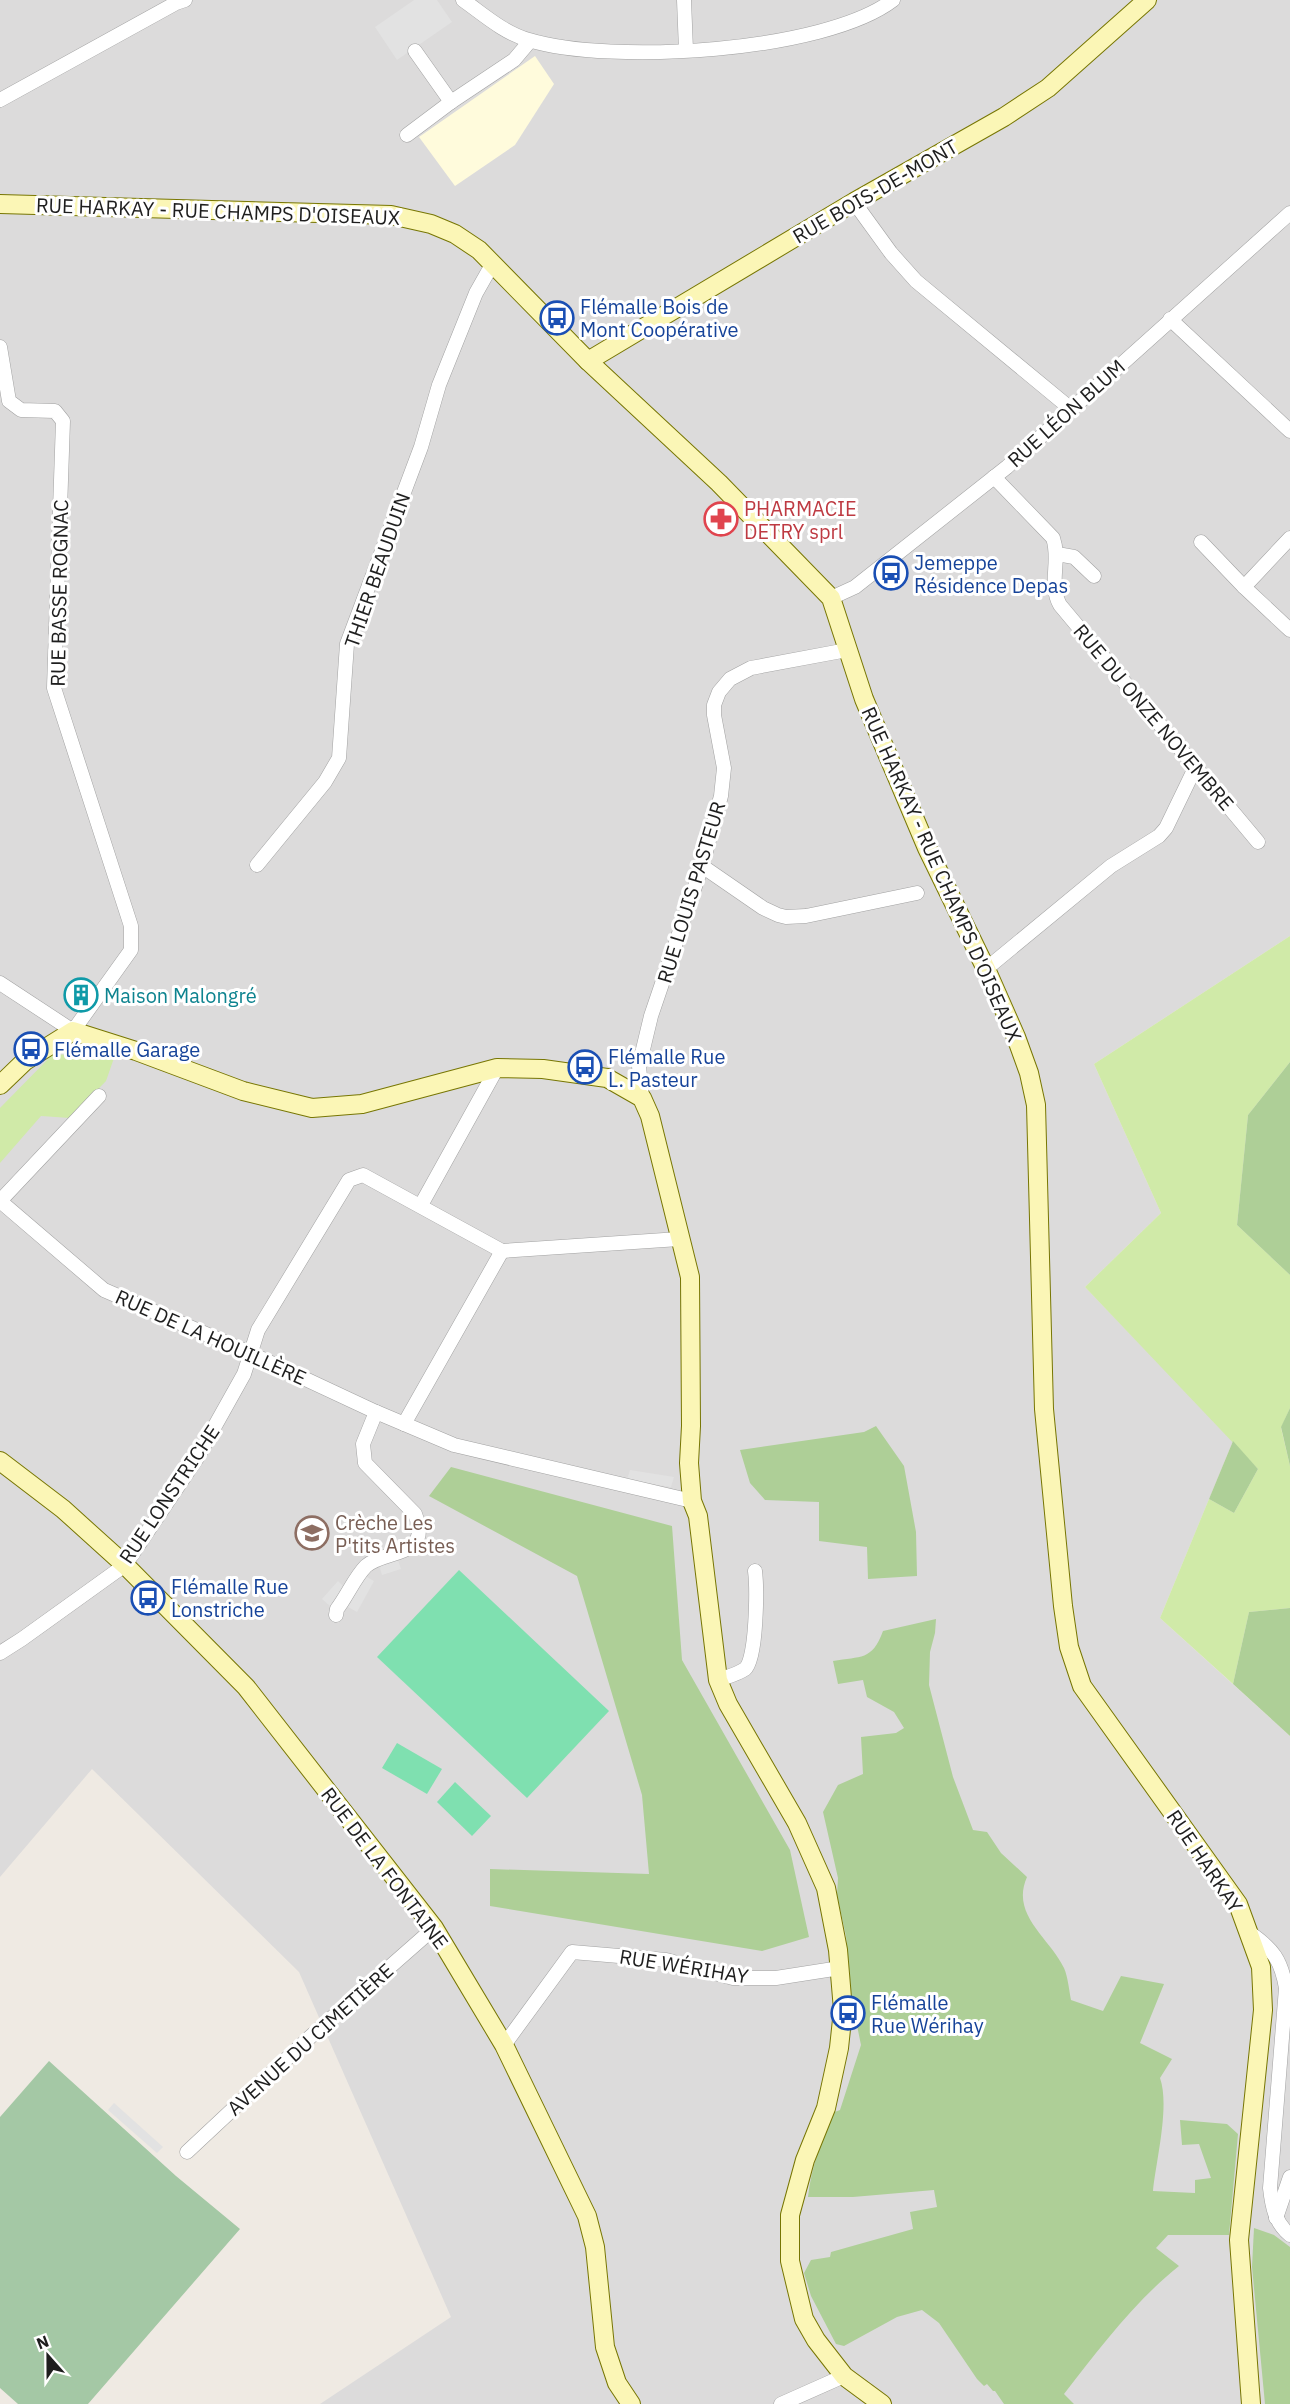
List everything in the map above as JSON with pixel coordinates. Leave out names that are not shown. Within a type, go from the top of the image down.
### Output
[{"type":"street","points":[[0,100],[185,0]]},
{"type":"street","points":[[463,0],[498,26],[530,41],[595,50],[641,52],[753,44],[818,32],[867,16],[892,0]]},
{"type":"street","points":[[684,0],[686,50]]},
{"type":"street","name":"RUE BOIS-DE-MONT","points":[[588,361],[854,202],[1004,117],[1048,88],[1147,0]]},
{"type":"street","points":[[406,135],[514,60],[530,41]]},
{"type":"street","points":[[415,51],[451,102]]},
{"type":"street","points":[[854,202],[891,253],[916,281],[1071,409]]},
{"type":"street","name":"RUE HARKAY - RUE CHAMPS D'OISEAUX","points":[[0,204],[404,217],[431,224],[455,234],[494,263],[588,361],[719,483],[831,598],[864,699],[927,848],[986,969],[1029,1073],[1036,1106],[1043,1343]]},
{"type":"street","name":"RUE LÉON BLUM","points":[[831,598],[855,587],[994,477],[1290,213]]},
{"type":"street","name":"THIER BEAUDUIN","points":[[257,865],[325,782],[339,758],[347,644],[420,447],[439,385],[477,293],[494,263]]},
{"type":"street","points":[[1170,319],[1290,431]]},
{"type":"street","name":"RUE BASSE ROGNAC","points":[[0,347],[9,401],[21,410],[55,411],[63,421],[54,688],[131,926],[131,950],[73,1031]]},
{"type":"street","points":[[994,477],[1044,527],[1053,538],[1057,554],[1074,557],[1094,576]]},
{"type":"street","points":[[1244,587],[1290,538]]},
{"type":"street","points":[[1200,542],[1290,630]]},
{"type":"street","name":"RUE DU ONZE NOVEMBRE","points":[[1057,554],[1054,588],[1060,605],[1258,842]]},
{"type":"street","name":"RUE LOUIS PASTEUR","points":[[642,1098],[639,1066],[651,1016],[702,866],[724,778],[714,715],[714,705],[719,692],[738,674],[755,667],[847,650]]},
{"type":"street","points":[[986,969],[1111,866],[1159,836],[1166,828],[1196,766]]},
{"type":"street","points":[[702,866],[763,908],[778,915],[806,916],[917,893]]},
{"type":"street","points":[[0,983],[73,1031],[136,1051],[243,1091],[312,1108],[362,1104],[497,1068],[543,1069],[607,1078],[642,1098],[650,1116],[690,1277],[691,1426],[689,1463],[692,1501],[698,1516],[718,1680],[728,1704],[797,1823],[826,1888],[840,1968],[843,2010],[839,2048],[826,2108],[805,2160],[790,2215],[790,2261],[804,2319],[816,2340],[844,2376],[882,2404]]},
{"type":"street","points":[[0,1085],[25,1061],[73,1031]]},
{"type":"street","points":[[421,1205],[497,1068]]},
{"type":"street","points":[[0,1201],[99,1096]]},
{"type":"street","name":"RUE LONSTRICHE","points":[[0,1653],[125,1565],[196,1458],[244,1374],[258,1330],[349,1180],[363,1175],[502,1251]]},
{"type":"street","name":"RUE DE LA HOUILLÈRE","points":[[0,1201],[104,1290],[252,1354],[376,1412],[454,1445],[692,1501]]},
{"type":"street","points":[[404,1424],[502,1251],[679,1239]]},
{"type":"street","name":"RUE HARKAY","points":[[1043,1343],[1044,1409],[1062,1606],[1069,1647],[1082,1686],[1238,1904],[1261,1966],[1263,2010],[1239,2240],[1251,2404]]},
{"type":"street","points":[[336,1615],[364,1568],[372,1562],[407,1550],[417,1535],[418,1525],[414,1514],[365,1463],[363,1444],[376,1412]]},
{"type":"street","name":"RUE DE LA FONTAINE","points":[[0,1461],[63,1509],[125,1565],[246,1687],[434,1928],[504,2045],[586,2216],[595,2247],[605,2347],[616,2383],[630,2404]]},
{"type":"street","points":[[718,1680],[746,1668],[751,1659],[757,1596],[755,1571]]},
{"type":"street","name":"AVENUE DU CIMETIÈRE","points":[[187,2152],[309,2037],[434,1928]]},
{"type":"street","points":[[1250,1933],[1269,1946],[1277,1958],[1286,1988],[1270,2188],[1276,2218],[1290,2235]]},
{"type":"street","name":"RUE WÉRIHAY","points":[[504,2045],[572,1952],[666,1960],[733,1978],[777,1978],[840,1968]]},
{"type":"street","points":[[1276,2218],[1290,2177]]},
{"type":"street","points":[[781,2404],[844,2376]]},
{"type":"shaded area","points":[[0,0],[1290,0],[1290,936],[1094,1064],[1161,1213],[1085,1287],[1233,1441],[1160,1618],[1290,1736],[1290,2404],[320,2404],[451,2317],[299,1972],[92,1769],[0,1877],[0,211],[379,222],[440,235],[476,257],[568,355],[642,419],[451,224],[0,197]]},
{"type":"shaded area","points":[[414,0],[437,0],[452,22],[397,60],[375,27]]},
{"type":"shaded area","points":[[535,56],[554,84],[515,145],[455,186],[419,137]]},
{"type":"shaded area","points":[[630,1470],[674,1477],[671,1487],[627,1480]]},
{"type":"shaded area","points":[[398,1560],[401,1569],[382,1575],[379,1565]]},
{"type":"shaded area","points":[[365,1576],[374,1581],[357,1612],[348,1607]]},
{"type":"shaded area","points":[[338,1581],[345,1588],[330,1606],[322,1599]]},
{"type":"shaded area","points":[[114,2103],[163,2147],[157,2153],[108,2110]]},
{"type":"green space","points":[[1290,936],[1290,1062],[1248,1115],[1237,1225],[1290,1275],[1290,1408],[1281,1428],[1290,1466],[1290,1608],[1249,1612],[1233,1684],[1160,1618],[1209,1499],[1234,1513],[1258,1469],[1085,1287],[1161,1213],[1094,1064]]},
{"type":"green space","points":[[53,1054],[114,1058],[106,1081],[70,1118],[41,1116],[0,1163],[0,1108]]},
{"type":"green space","points":[[1290,1062],[1290,1275],[1237,1225],[1248,1115]]},
{"type":"green space","points":[[1290,1408],[1290,1466],[1281,1427]]},
{"type":"green space","points":[[876,1426],[904,1466],[916,1532],[917,1576],[868,1579],[867,1547],[819,1541],[819,1502],[765,1500],[750,1483],[740,1450],[864,1432]]},
{"type":"green space","points":[[1233,1441],[1258,1469],[1234,1513],[1209,1499]]},
{"type":"green space","points":[[451,1467],[672,1526],[682,1660],[790,1850],[809,1937],[762,1951],[490,1906],[490,1869],[649,1874],[642,1795],[577,1576],[429,1496]]},
{"type":"green space","points":[[459,1570],[609,1711],[527,1798],[377,1657]]},
{"type":"green space","points":[[1290,1608],[1290,1736],[1233,1684],[1249,1612]]},
{"type":"green space","points":[[936,1619],[930,1652],[929,1685],[953,1777],[973,1830],[987,1832],[1001,1853],[1027,1877],[1023,1891],[1028,1915],[1064,1968],[1071,2000],[1103,2011],[1121,1976],[1164,1984],[1140,2043],[1172,2059],[1160,2078],[1164,2103],[1153,2191],[1195,2193],[1195,2180],[1211,2178],[1199,2144],[1182,2145],[1180,2120],[1227,2124],[1238,2134],[1229,2235],[1168,2235],[1156,2248],[1179,2266],[1147,2294],[1064,2394],[1074,2404],[1004,2404],[995,2391],[987,2384],[984,2386],[977,2379],[939,2323],[922,2310],[897,2317],[844,2346],[836,2344],[811,2296],[804,2273],[811,2260],[830,2257],[831,2252],[913,2229],[910,2212],[937,2207],[934,2190],[853,2197],[808,2197],[821,2144],[832,2113],[840,2110],[861,2045],[852,2001],[846,1936],[837,1895],[838,1878],[823,1812],[838,1785],[863,1774],[861,1737],[896,1733],[904,1728],[894,1712],[867,1697],[863,1680],[838,1684],[833,1661],[858,1657],[870,1652],[879,1641],[883,1631]]},
{"type":"green space","points":[[397,1743],[442,1769],[427,1794],[382,1768]]},
{"type":"green space","points":[[455,1782],[491,1816],[472,1836],[437,1802]]},
{"type":"green space","points":[[49,2061],[176,2176],[240,2229],[88,2404],[18,2404],[0,2388],[0,2117]]},
{"type":"green space","points":[[1254,2228],[1274,2235],[1290,2247],[1290,2404],[1265,2404],[1252,2267]]},
{"type":"place","name":"Flémalle Bois de Mont Coopérative","points":[[557,318]]},
{"type":"place","name":"PHARMACIE DETRY sprl","points":[[721,519]]},
{"type":"place","name":"Jemeppe Résidence Depas","points":[[891,573]]},
{"type":"place","name":"Maison Malongré","points":[[81,995]]},
{"type":"place","name":"Flémalle Garage","points":[[31,1049]]},
{"type":"place","name":"Flémalle Rue L. Pasteur","points":[[585,1067]]},
{"type":"place","name":"Crèche Les P'tits Artistes","points":[[312,1533]]},
{"type":"place","name":"Flémalle Rue Lonstriche","points":[[148,1598]]},
{"type":"place","name":"Flémalle Rue Wérihay","points":[[848,2013]]}]
